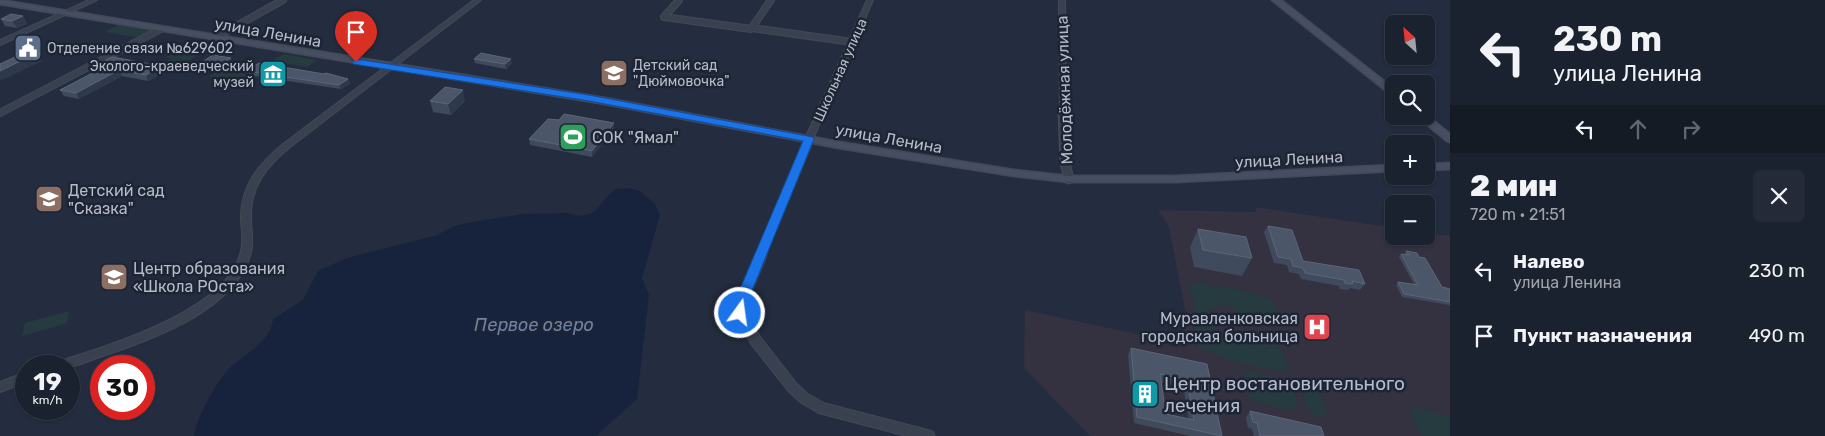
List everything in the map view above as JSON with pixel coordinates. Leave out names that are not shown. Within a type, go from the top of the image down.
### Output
[{"type":"main road","points":[[1276,0],[1385,87]]},
{"type":"main road","name":"улица Ленина","points":[[0,2],[390,68],[605,101],[809,139],[1014,174],[1069,178],[1204,178],[1385,168]]},
{"type":"main road","points":[[1433,125],[1450,138]]},
{"type":"main road","points":[[1435,166],[1450,166]]},
{"type":"street","points":[[0,43],[94,0]]},
{"type":"street","points":[[215,38],[283,0]]},
{"type":"street","points":[[80,358],[171,324],[197,310],[216,295],[233,278],[243,261],[247,246],[247,197],[262,168],[286,146],[478,0]]},
{"type":"street","points":[[679,0],[664,17],[852,42]]},
{"type":"street","points":[[752,29],[771,0]]},
{"type":"street","name":"Школьная улица","points":[[809,139],[870,0]]},
{"type":"street","name":"Молодёжная улица","points":[[1062,0],[1063,121],[1065,163],[1069,178]]},
{"type":"street","points":[[0,113],[161,29]]},
{"type":"street","points":[[809,139],[741,303],[740,313],[750,332],[782,375],[809,402],[821,408],[928,436]]},
{"type":"street","points":[[0,387],[15,381]]},
{"type":"shaded area","name":"Муравленковская городская больница","points":[[1255,207],[1385,227],[1385,245],[1435,245],[1435,234],[1450,236],[1450,436],[1090,436],[1024,368],[1025,310],[1141,335],[1175,347],[1187,320],[1169,227],[1158,210],[1256,212]]},
{"type":"green space","points":[[118,25],[154,31],[141,38],[105,32]]},
{"type":"green space","points":[[173,46],[203,52],[177,68],[160,65],[171,62],[167,61],[170,58],[165,58],[171,54],[162,52]]},
{"type":"green space","points":[[283,54],[317,60],[307,67],[272,61]]},
{"type":"green space","points":[[233,61],[261,66],[238,81],[209,76]]},
{"type":"green space","points":[[1195,282],[1248,292],[1272,299],[1278,320],[1273,324],[1254,321],[1252,316],[1236,313],[1235,308],[1217,304],[1217,309],[1208,308],[1214,333],[1277,345],[1284,352],[1288,370],[1282,372],[1232,361],[1191,344],[1189,339],[1198,324],[1190,285]]},
{"type":"green space","points":[[69,311],[67,323],[22,336],[25,323]]},
{"type":"green space","points":[[1243,370],[1286,379],[1293,385],[1298,407],[1292,410],[1251,401]]},
{"type":"green space","points":[[1306,384],[1320,393],[1327,412],[1324,416],[1318,416],[1310,411],[1301,388],[1302,385]]},
{"type":"green space","points":[[1412,407],[1450,416],[1450,436],[1421,436],[1410,412]]},
{"type":"water","name":"Первое озеро","points":[[628,188],[640,191],[655,204],[660,215],[642,278],[649,295],[637,399],[596,436],[194,436],[206,403],[225,373],[260,343],[271,328],[273,319],[303,300],[318,271],[347,258],[437,235],[454,226],[467,223],[523,214],[566,213],[581,216],[590,214],[596,210],[610,193],[616,189]]},
{"type":"building","points":[[11,14],[23,16],[12,21],[1,19]]},
{"type":"building","points":[[34,48],[37,53],[0,71],[0,64]]},
{"type":"building","points":[[481,53],[511,59],[505,64],[474,59]]},
{"type":"building","points":[[213,55],[231,58],[220,65],[202,62]]},
{"type":"building","points":[[112,57],[162,66],[146,75],[119,70],[76,93],[60,90],[104,67],[96,65]]},
{"type":"building","points":[[259,63],[326,73],[348,79],[339,85],[246,71]]},
{"type":"building","points":[[445,87],[463,90],[448,104],[430,101]]},
{"type":"building","name":"СОК \"Ямал\"","points":[[564,114],[614,123],[592,151],[529,139],[548,119],[559,120]]},
{"type":"building","points":[[1268,226],[1292,230],[1303,261],[1359,270],[1365,284],[1352,281],[1353,284],[1345,283],[1344,280],[1305,273],[1303,268],[1293,266],[1291,259],[1278,257]]},
{"type":"building","points":[[1198,229],[1246,237],[1252,258],[1203,250]]},
{"type":"building","points":[[1406,251],[1417,253],[1419,257],[1425,258],[1442,287],[1450,289],[1450,302],[1404,294],[1398,282],[1418,285],[1401,254],[1409,255]]},
{"type":"building","name":"Центр востановительного лечения","points":[[1131,348],[1207,364],[1222,436],[1137,417]],"holes":[[[1160,374],[1187,380],[1194,420],[1166,414]]]},
{"type":"building","points":[[1250,411],[1321,427],[1324,436],[1260,436],[1257,423],[1253,422]]},
{"type":"place","name":"Отделение связи №629602","points":[[28,48]]},
{"type":"place","name":"Детский сад \"Дюймовочка\"","points":[[614,73]]},
{"type":"place","name":"Эколого-краеведческий музей","points":[[273,74]]},
{"type":"place","name":"СОК \"Ямал\"","points":[[573,137]]},
{"type":"place","name":"Детский сад \"Сказка\"","points":[[49,199]]},
{"type":"place","name":"Центр образования «Школа РОста»","points":[[114,277]]},
{"type":"place","name":"Муравленковская городская больница","points":[[1317,327]]},
{"type":"place","name":"Центр востановительного лечения","points":[[1145,394]]},
{"type":"route","points":[[356,62],[589,98],[809,139],[741,303],[740,313]]}]
